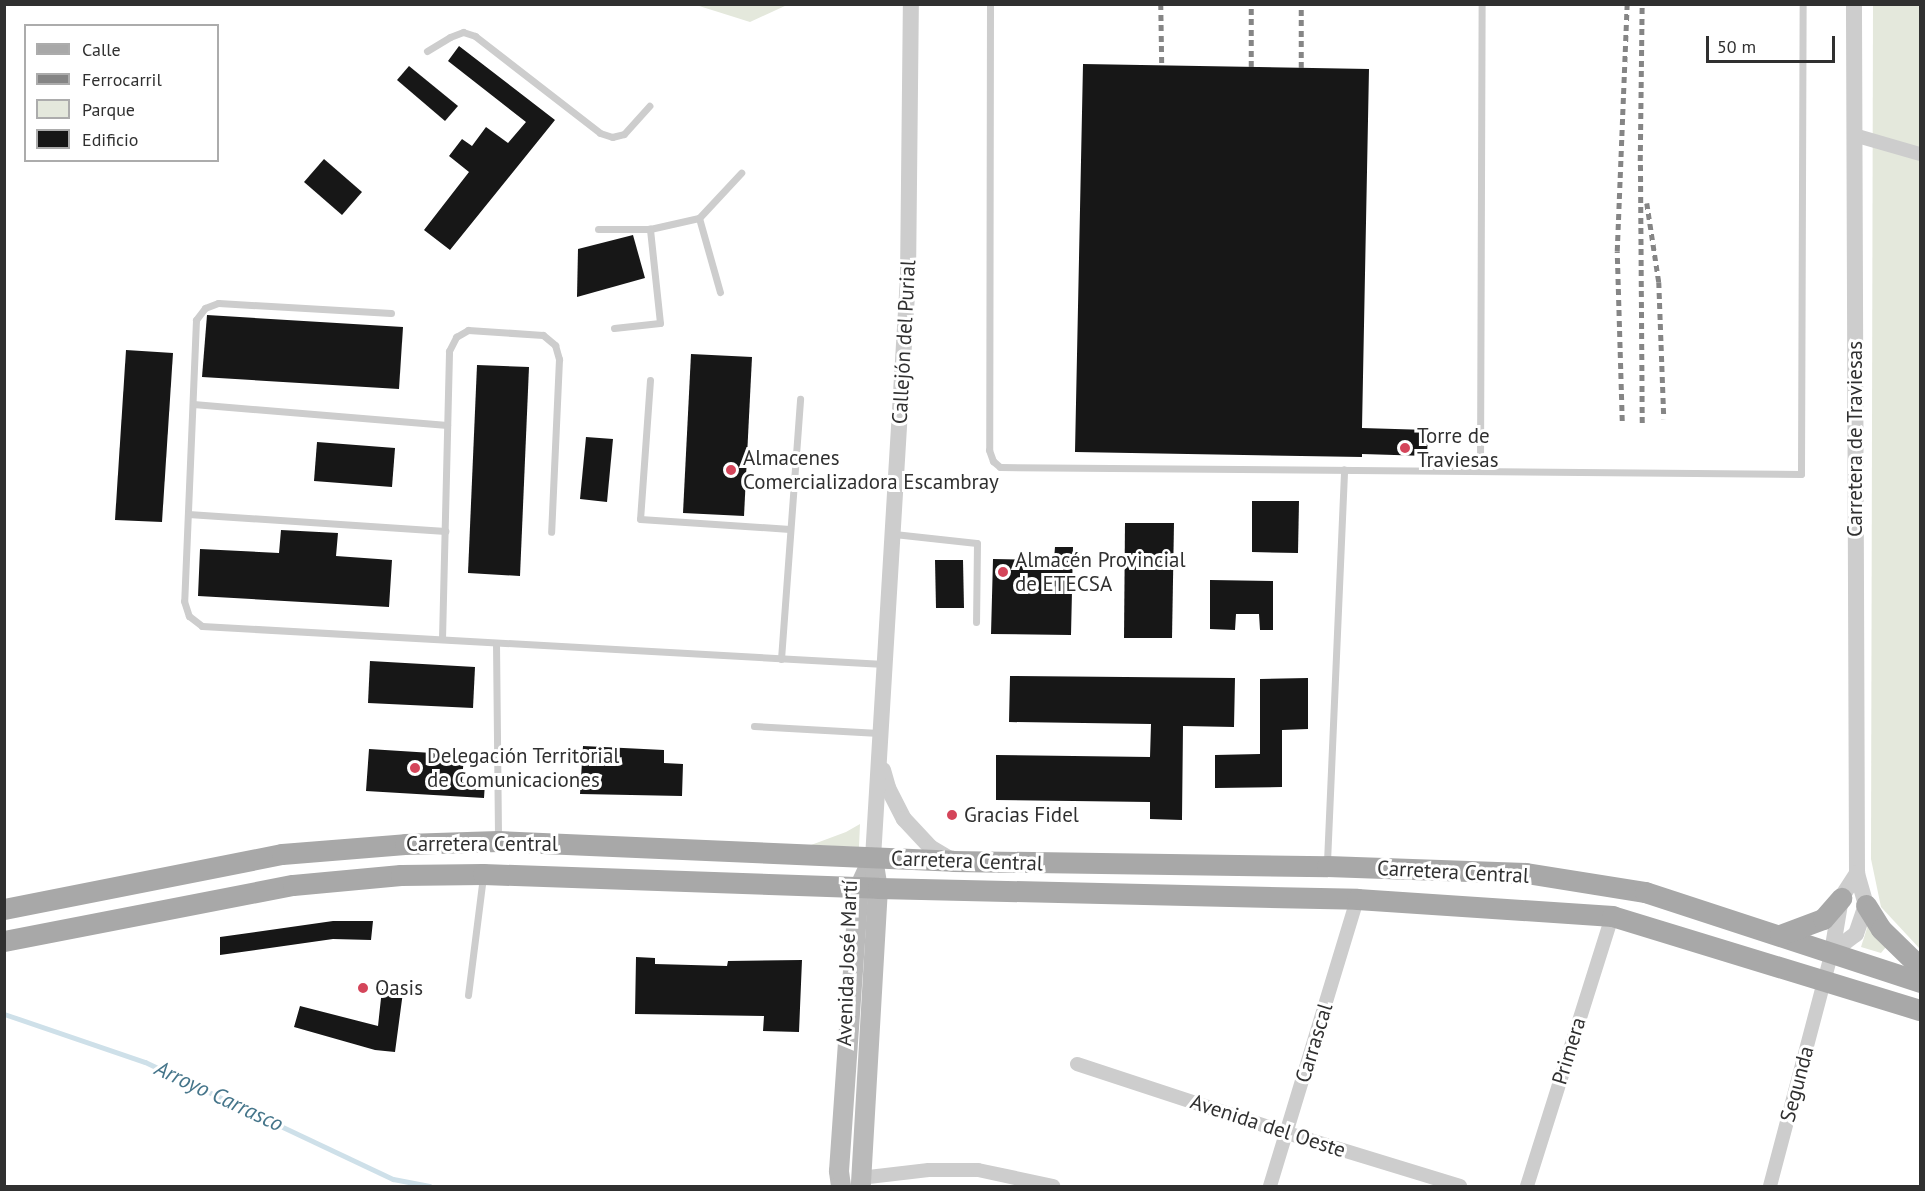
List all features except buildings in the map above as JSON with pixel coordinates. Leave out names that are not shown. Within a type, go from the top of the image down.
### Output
[{"type":"main road","name":"Carretera Central","points":[[4,909],[282,854],[405,844],[498,841],[952,861],[1327,866],[1526,873],[1644,892],[1920,982]]},
{"type":"main road","points":[[483,874],[498,841]]},
{"type":"main road","name":"Avenida José Martí","points":[[841,1186],[839,1171],[873,858]]},
{"type":"main road","name":"Carretera Central","points":[[4,941],[293,885],[401,875],[483,874],[868,888],[1357,898],[1612,916],[1920,1010]]},
{"type":"main road","name":"Avenida José Martí","points":[[861,1182],[868,888]]},
{"type":"main road","points":[[1780,935],[1823,919],[1841,898]]},
{"type":"main road","points":[[1866,905],[1881,928],[1920,967]]},
{"type":"street","name":"Callejón del Purial","points":[[873,858],[908,278],[911,4]]},
{"type":"street","name":"Carretera de Traviesas","points":[[1854,4],[1857,873],[1866,905]]},
{"type":"street","points":[[1854,135],[1920,154]]},
{"type":"street","points":[[880,758],[888,788],[904,819],[930,847],[952,861]]},
{"type":"street","points":[[1832,952],[1841,898],[1857,873]]},
{"type":"street","name":"Carrascal","points":[[1270,1186],[1357,898]]},
{"type":"street","points":[[1832,952],[1856,934],[1866,905]]},
{"type":"street","name":"Primera","points":[[1527,1186],[1612,916]]},
{"type":"street","name":"Segunda","points":[[1770,1186],[1832,952]]},
{"type":"street","name":"Avenida del Oeste","points":[[1077,1064],[1287,1133],[1460,1186]]},
{"type":"street","points":[[861,1182],[929,1170],[978,1170],[1053,1186]]},
{"type":"lane","points":[[990,4],[989,450],[993,461],[1000,467],[1800,474],[1803,4]]},
{"type":"lane","points":[[1480,471],[1482,4]]},
{"type":"lane","points":[[427,51],[463,32],[475,36],[600,133],[612,137],[624,134],[649,106]]},
{"type":"lane","points":[[597,229],[650,229],[699,218],[741,173]]},
{"type":"lane","points":[[699,218],[720,292]]},
{"type":"lane","points":[[614,328],[660,323],[650,229]]},
{"type":"lane","points":[[391,313],[218,303],[205,308],[196,320],[184,601],[189,616],[202,626],[886,664]]},
{"type":"lane","points":[[442,639],[449,351],[456,337],[468,330],[543,335],[555,345],[558,359],[551,532]]},
{"type":"lane","points":[[650,380],[640,519],[790,529]]},
{"type":"lane","points":[[781,658],[800,399]]},
{"type":"lane","points":[[193,404],[447,425]]},
{"type":"lane","points":[[1327,866],[1344,469]]},
{"type":"lane","points":[[188,514],[445,531]]},
{"type":"lane","points":[[894,534],[977,543],[976,622]]},
{"type":"lane","points":[[496,643],[498,841]]},
{"type":"lane","points":[[754,726],[882,733]]},
{"type":"lane","points":[[468,995],[483,874]]},
{"type":"green space","points":[[696,5],[787,5],[750,22]]},
{"type":"green space","points":[[1873,5],[1920,5],[1920,949],[1881,907],[1871,859]]},
{"type":"green space","points":[[860,824],[859,847],[811,845],[846,832]]},
{"type":"green space","points":[[1868,925],[1886,947],[1881,953],[1861,947]]},
{"type":"waterway","name":"Arroyo Carrasco","points":[[4,1014],[145,1062],[393,1179],[429,1186]]},
{"type":"railway","points":[[1161,4],[1162,66]]},
{"type":"railway","points":[[1251,4],[1251,67]]},
{"type":"railway","points":[[1301,4],[1301,68]]},
{"type":"railway","points":[[1622,421],[1617,251],[1627,4]]},
{"type":"railway","points":[[1642,4],[1640,161],[1642,423]]},
{"type":"railway","points":[[1647,203],[1659,282],[1664,419]]},
{"type":"place","name":"Torre de Traviesas","points":[[1405,448]]},
{"type":"place","name":"Almacenes Comercializadora Escambray","points":[[731,470]]},
{"type":"place","name":"Almacén Provincial de ETECSA","points":[[1003,572]]},
{"type":"place","name":"Delegación Territorial de Comunicaciones","points":[[415,768]]},
{"type":"place","name":"Gracias Fidel","points":[[952,815]]},
{"type":"place","name":"Oasis","points":[[363,988]]}]
